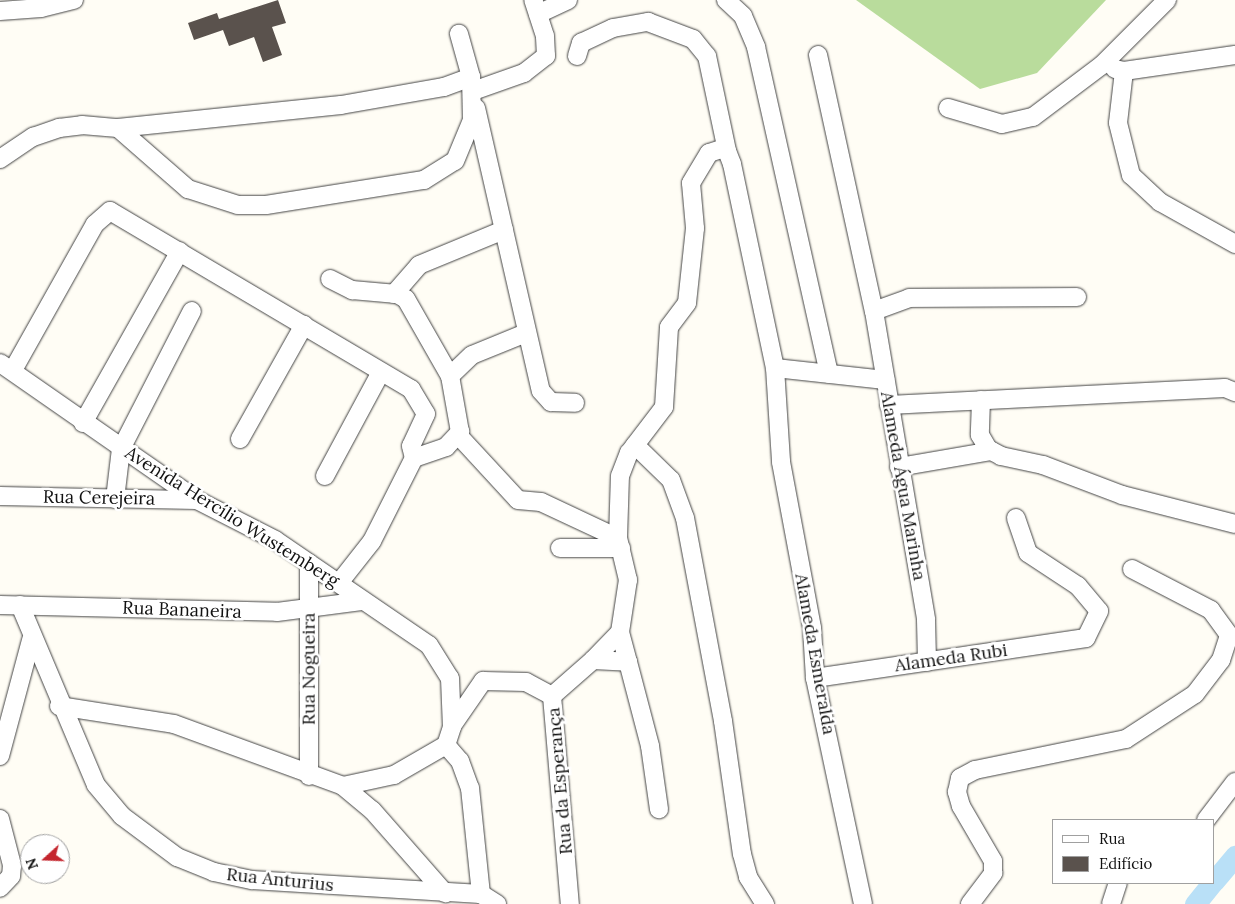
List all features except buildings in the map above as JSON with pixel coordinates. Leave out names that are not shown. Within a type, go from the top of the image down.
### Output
[{"type":"street","points":[[0,11],[41,8],[74,0]]},
{"type":"street","points":[[0,159],[33,137],[58,128],[82,124],[118,128],[341,105],[444,87],[473,89],[540,64],[546,56],[545,36],[536,7],[568,0]]},
{"type":"street","points":[[726,0],[743,16],[756,47],[829,374]]},
{"type":"street","points":[[948,108],[986,121],[1016,124],[1073,87],[1102,65],[1166,0]]},
{"type":"street","name":"Alameda Esmeralda","points":[[577,56],[581,43],[613,28],[648,22],[694,39],[706,56],[775,368],[781,462],[812,628],[815,678],[863,904]]},
{"type":"street","points":[[459,34],[473,89],[526,333],[544,397],[575,403]]},
{"type":"street","name":"Alameda Água Marinha","points":[[818,55],[874,310],[926,620],[927,662]]},
{"type":"street","points":[[1102,65],[1124,71],[1235,55]]},
{"type":"street","points":[[1124,71],[1118,123],[1131,175],[1160,202],[1235,244]]},
{"type":"street","points":[[118,128],[188,189],[215,201],[266,205],[441,174],[461,152],[473,89]]},
{"type":"street","points":[[659,809],[650,746],[620,632],[628,580],[619,543],[620,476],[635,445],[664,407],[669,327],[687,303],[695,228],[691,183],[709,154],[727,151]]},
{"type":"street","points":[[6,366],[100,216],[110,211],[411,389],[424,404],[424,425],[411,446],[414,458],[372,541],[340,583]]},
{"type":"street","points":[[394,294],[419,264],[504,230]]},
{"type":"street","points":[[83,422],[180,252]]},
{"type":"street","points":[[330,279],[352,290],[394,294],[416,310],[450,376],[458,435],[518,500],[541,502],[619,543]]},
{"type":"street","points":[[874,310],[908,298],[1077,297]]},
{"type":"street","points":[[115,499],[121,448],[192,311]]},
{"type":"street","points":[[240,439],[304,325]]},
{"type":"street","points":[[450,376],[472,356],[526,333]]},
{"type":"street","name":"Avenida Hercílio Wustemberg","points":[[6,366],[83,422],[197,500],[245,523],[340,583],[363,601],[429,645],[444,662],[453,697],[452,727],[446,745]]},
{"type":"street","points":[[775,368],[885,380]]},
{"type":"street","points":[[325,476],[381,372]]},
{"type":"street","points":[[889,405],[1225,388],[1235,392]]},
{"type":"street","points":[[981,400],[980,435],[992,451]]},
{"type":"street","points":[[414,458],[446,447],[458,435]]},
{"type":"street","points":[[635,445],[671,480],[684,518],[723,721],[742,854],[748,877],[766,904]]},
{"type":"street","points":[[899,467],[992,451],[1122,495],[1235,524]]},
{"type":"street","name":"Rua Cerejeira","points":[[0,496],[197,500]]},
{"type":"street","name":"Alameda Rubi","points":[[815,678],[1086,638],[1099,611],[1078,586],[1028,554],[1016,518]]},
{"type":"street","points":[[560,548],[619,543]]},
{"type":"street","name":"Rua Nogueira","points":[[309,563],[309,776]]},
{"type":"street","points":[[970,904],[993,873],[993,861],[961,806],[957,792],[960,778],[975,770],[1126,739],[1195,694],[1221,660],[1229,635],[1211,610],[1132,569]]},
{"type":"street","name":"Rua Bananeira","points":[[0,605],[237,612],[309,608],[363,601]]},
{"type":"street","name":"Rua Anturius","points":[[20,605],[31,640],[58,706],[81,757],[109,803],[177,857],[214,872],[252,880],[482,894]]},
{"type":"street","points":[[552,696],[593,660],[620,632]]},
{"type":"street","points":[[0,756],[31,640]]},
{"type":"street","points":[[593,660],[628,662]]},
{"type":"street","name":"Rua da Esperança","points":[[452,727],[483,681],[526,682],[552,696],[570,904]]},
{"type":"street","points":[[58,706],[174,724],[309,776],[342,786],[372,810],[445,893]]},
{"type":"street","points":[[342,786],[394,776],[446,745],[460,761],[470,788],[482,894],[497,904]]},
{"type":"street","points":[[1207,819],[1235,782]]},
{"type":"street","points":[[0,819],[12,865],[11,876],[0,888]]},
{"type":"street","points":[[1111,904],[1118,884]]},
{"type":"green space","points":[[856,0],[1106,0],[1037,73],[980,89]]},
{"type":"waterway","points":[[1215,880],[1235,856]]},
{"type":"waterway","points":[[1195,904],[1211,884]]}]
